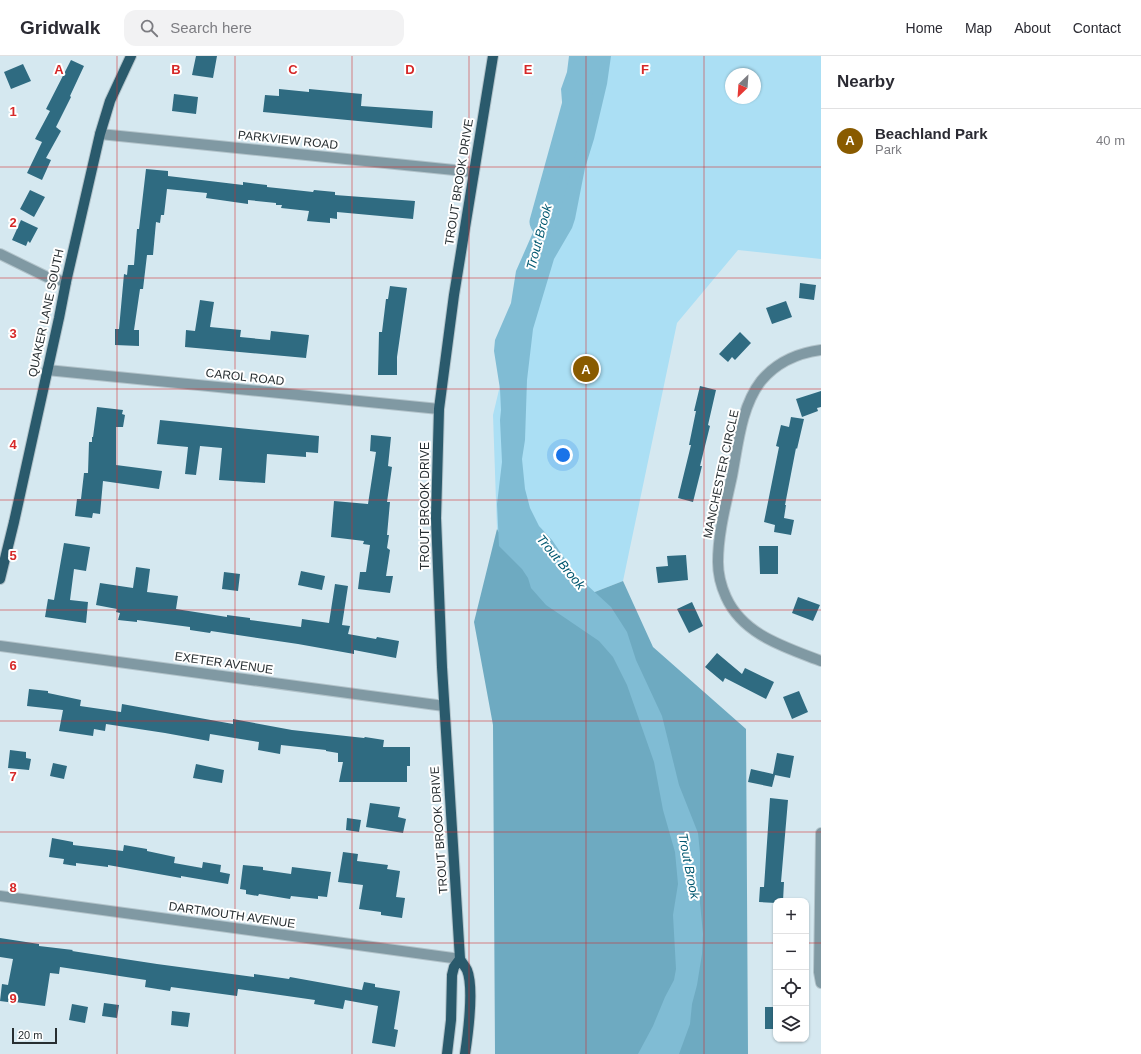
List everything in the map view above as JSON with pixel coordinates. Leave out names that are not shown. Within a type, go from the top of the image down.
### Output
[{"type":"main road","name":"QUAKER LANE SOUTH","points":[[0,579],[100,134],[110,101],[131,56]]},
{"type":"main road","name":"TROUT BROOK DRIVE","points":[[465,1054],[470,982],[467,970],[460,959],[444,706],[436,518],[439,409],[454,295],[493,56]]},
{"type":"main road","name":"TROUT BROOK DRIVE","points":[[447,1054],[451,1020],[452,975],[454,967],[460,959]]},
{"type":"street","name":"PARKVIEW ROAD","points":[[100,134],[474,172]]},
{"type":"street","points":[[0,254],[47,277],[66,282]]},
{"type":"street","name":"MANCHESTER CIRCLE","points":[[821,350],[788,359],[778,364],[761,381],[751,398],[743,422],[719,538],[718,564],[720,580],[726,598],[745,624],[758,634],[771,641],[821,661]]},
{"type":"street","name":"CAROL ROAD","points":[[47,370],[439,409]]},
{"type":"street","name":"EXETER AVENUE","points":[[0,646],[444,706]]},
{"type":"street","points":[[821,833],[818,972],[821,983]]},
{"type":"street","name":"DARTMOUTH AVENUE","points":[[0,896],[460,959]]},
{"type":"shaded area","points":[[586,56],[821,56],[821,259],[738,250],[677,323],[623,581],[564,604],[517,562],[497,529],[493,415],[562,125]]},
{"type":"shaded area","points":[[497,529],[517,562],[564,604],[623,581],[653,647],[746,729],[748,1054],[495,1054],[493,725],[474,622]]},
{"type":"water","points":[[569,56],[611,56],[607,84],[594,139],[585,168],[575,219],[572,228],[554,259],[533,329],[527,380],[525,440],[522,459],[525,489],[530,508],[539,526],[552,540],[575,574],[611,607],[627,632],[636,660],[662,716],[679,785],[698,833],[700,853],[700,903],[703,934],[702,954],[692,1004],[690,1024],[679,1054],[638,1054],[653,1026],[674,980],[676,969],[673,915],[678,884],[675,852],[663,810],[654,762],[627,685],[613,657],[599,641],[546,605],[531,588],[528,578],[522,569],[499,546],[497,504],[502,462],[501,410],[500,389],[494,351],[495,340],[511,303],[516,271],[553,187],[563,158],[565,148],[561,89],[567,72]]},
{"type":"building","points":[[196,56],[217,56],[213,78],[192,75]]},
{"type":"building","points":[[71,60],[84,66],[56,127],[61,131],[46,158],[51,160],[42,180],[27,173],[42,142],[35,139],[50,111],[46,109]]},
{"type":"building","points":[[23,64],[31,81],[11,89],[4,72]]},
{"type":"building","points":[[279,89],[309,92],[309,89],[362,94],[361,106],[433,111],[432,128],[263,112],[265,95],[279,96]]},
{"type":"building","points":[[174,94],[198,97],[196,114],[172,111]]},
{"type":"building","points":[[146,169],[168,171],[168,176],[243,185],[243,182],[267,185],[267,187],[313,192],[314,190],[335,192],[335,195],[415,201],[413,219],[337,212],[337,219],[330,218],[330,223],[307,221],[309,211],[281,208],[282,205],[276,205],[276,203],[248,200],[248,204],[206,198],[207,193],[167,189],[164,215],[161,215],[160,223],[156,222],[153,255],[147,255],[143,289],[140,289],[134,330],[139,330],[139,346],[115,345],[115,329],[119,329],[124,274],[127,275],[128,265],[134,265],[137,229],[139,229]]},
{"type":"building","points":[[30,190],[45,197],[34,217],[20,209]]},
{"type":"building","points":[[21,220],[38,228],[30,243],[28,241],[26,246],[12,240]]},
{"type":"building","points":[[800,283],[816,285],[814,300],[799,298]]},
{"type":"building","points":[[390,286],[407,288],[397,357],[397,375],[378,375],[379,332],[382,332],[386,299],[388,299]]},
{"type":"building","points":[[200,300],[214,302],[210,327],[241,330],[240,337],[270,340],[271,331],[309,335],[306,358],[185,347],[186,330],[195,331]]},
{"type":"building","points":[[786,301],[792,317],[772,324],[766,308]]},
{"type":"building","points":[[740,332],[751,343],[735,360],[732,357],[728,362],[719,354]]},
{"type":"building","points":[[700,386],[716,390],[708,425],[710,426],[700,466],[702,466],[693,502],[678,498],[691,445],[689,445],[696,411],[694,411]]},
{"type":"building","points":[[821,391],[821,407],[817,408],[818,411],[802,417],[796,399]]},
{"type":"building","points":[[97,407],[123,410],[122,414],[125,415],[123,427],[116,427],[116,465],[162,471],[159,489],[103,481],[100,514],[93,513],[92,518],[75,516],[77,499],[81,499],[84,473],[88,473],[89,442],[92,442]]},
{"type":"building","points":[[791,417],[804,419],[797,449],[796,448],[785,505],[784,518],[794,520],[791,535],[774,532],[775,525],[764,522],[779,447],[776,446],[781,425],[789,427]]},
{"type":"building","points":[[160,420],[319,436],[318,453],[306,452],[306,457],[267,454],[265,483],[219,480],[222,448],[200,446],[196,475],[185,474],[188,447],[157,444]]},
{"type":"building","points":[[371,435],[391,437],[388,466],[392,467],[387,502],[390,502],[387,548],[390,550],[386,576],[393,576],[390,593],[358,589],[360,572],[366,572],[370,545],[363,544],[364,541],[331,537],[334,501],[368,504],[376,452],[370,451]]},
{"type":"building","points":[[64,543],[90,547],[86,571],[74,569],[70,600],[88,602],[86,623],[45,617],[48,599],[54,600]]},
{"type":"building","points":[[759,546],[778,546],[778,574],[760,574]]},
{"type":"building","points":[[686,555],[688,580],[658,583],[656,567],[668,566],[667,556]]},
{"type":"building","points":[[136,567],[150,569],[147,592],[178,596],[176,609],[227,617],[227,615],[250,618],[250,620],[301,627],[302,619],[329,623],[335,584],[348,586],[342,625],[350,626],[348,634],[399,641],[396,658],[354,650],[354,654],[211,631],[210,633],[190,630],[190,627],[137,620],[137,622],[118,620],[120,613],[116,612],[117,609],[96,605],[100,583],[133,588]]},
{"type":"building","points":[[301,571],[325,576],[322,590],[298,585]]},
{"type":"building","points":[[224,572],[240,574],[238,591],[222,589]]},
{"type":"building","points":[[798,597],[820,605],[813,621],[792,613]]},
{"type":"building","points":[[692,602],[703,626],[689,633],[677,609]]},
{"type":"building","points":[[717,653],[742,674],[745,668],[774,682],[766,699],[725,678],[723,682],[705,667]]},
{"type":"building","points":[[29,689],[48,691],[48,693],[81,700],[80,706],[121,712],[122,704],[233,724],[233,719],[292,730],[384,740],[383,747],[410,747],[410,766],[407,766],[407,782],[339,782],[343,762],[338,762],[338,753],[326,750],[281,745],[280,754],[258,750],[259,742],[210,734],[209,741],[106,724],[105,731],[94,729],[93,736],[59,731],[63,710],[27,706]]},
{"type":"building","points":[[799,691],[808,712],[792,719],[783,697]]},
{"type":"building","points":[[10,750],[26,752],[26,758],[31,759],[29,770],[8,768]]},
{"type":"building","points":[[777,753],[794,756],[790,778],[775,775],[772,787],[748,782],[751,769],[773,774]]},
{"type":"building","points":[[53,763],[67,766],[64,779],[50,776]]},
{"type":"building","points":[[196,764],[224,770],[222,783],[193,778]]},
{"type":"building","points":[[770,798],[788,800],[781,882],[784,882],[783,898],[773,898],[773,903],[759,902],[760,887],[764,887]]},
{"type":"building","points":[[370,803],[400,807],[398,817],[406,819],[403,833],[366,827]]},
{"type":"building","points":[[347,818],[361,820],[359,832],[346,830]]},
{"type":"building","points":[[52,838],[73,842],[73,845],[123,851],[124,845],[147,849],[147,851],[175,857],[174,863],[202,868],[203,862],[221,865],[220,872],[230,874],[228,884],[181,876],[181,878],[108,865],[108,867],[76,863],[76,866],[63,864],[64,859],[49,857]]},
{"type":"building","points":[[343,852],[358,854],[357,861],[388,865],[387,869],[400,871],[396,897],[405,898],[402,918],[381,915],[381,912],[359,909],[363,885],[338,882]]},
{"type":"building","points":[[243,865],[263,867],[263,870],[291,874],[292,867],[331,872],[327,897],[318,896],[318,899],[291,896],[290,899],[259,894],[258,896],[246,894],[246,890],[240,889]]},
{"type":"building","points":[[0,938],[39,944],[39,946],[254,977],[254,974],[289,979],[290,977],[362,990],[364,982],[375,984],[375,987],[400,991],[394,1029],[398,1030],[395,1047],[372,1043],[378,1006],[345,1000],[343,1009],[314,1004],[315,1000],[238,989],[237,996],[171,987],[170,991],[145,987],[146,980],[60,967],[59,974],[50,973],[45,1006],[0,1001],[2,984],[8,985],[13,959],[0,957]]},
{"type":"building","points":[[104,1003],[119,1005],[117,1018],[102,1016]]},
{"type":"building","points":[[72,1004],[88,1007],[85,1023],[69,1020]]},
{"type":"building","points":[[765,1007],[773,1007],[773,1029],[765,1029]]},
{"type":"building","points":[[172,1011],[190,1013],[188,1027],[171,1025]]},
{"type":"waterway","name":"Trout Brook","points":[[543,222],[589,56]]},
{"type":"place","name":"Beachland Park","points":[[586,369]]}]
